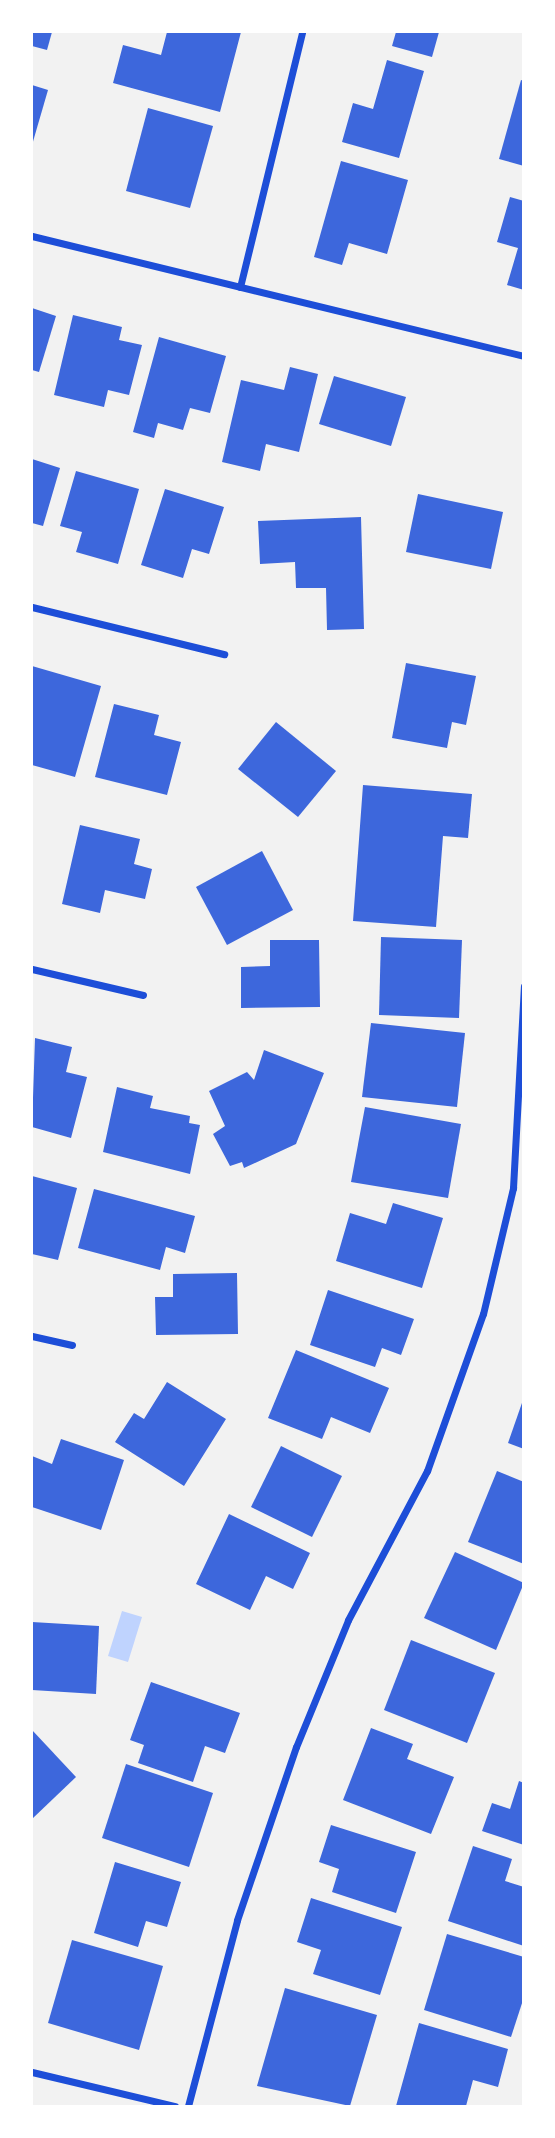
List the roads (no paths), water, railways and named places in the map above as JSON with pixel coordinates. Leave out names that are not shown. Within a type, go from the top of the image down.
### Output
[{"type":"street","points":[[240,287],[302,32]]},
{"type":"street","points":[[32,236],[523,356]]},
{"type":"street","points":[[32,607],[224,654]]},
{"type":"street","points":[[32,969],[143,995]]},
{"type":"street","points":[[188,2106],[237,1920],[296,1747],[348,1620],[427,1471],[483,1314],[513,1188],[523,986]]},
{"type":"street","points":[[32,1336],[72,1345]]},
{"type":"street","points":[[32,2072],[175,2106]]},
{"type":"water","points":[[122,1611],[142,1617],[128,1662],[108,1656]]}]
